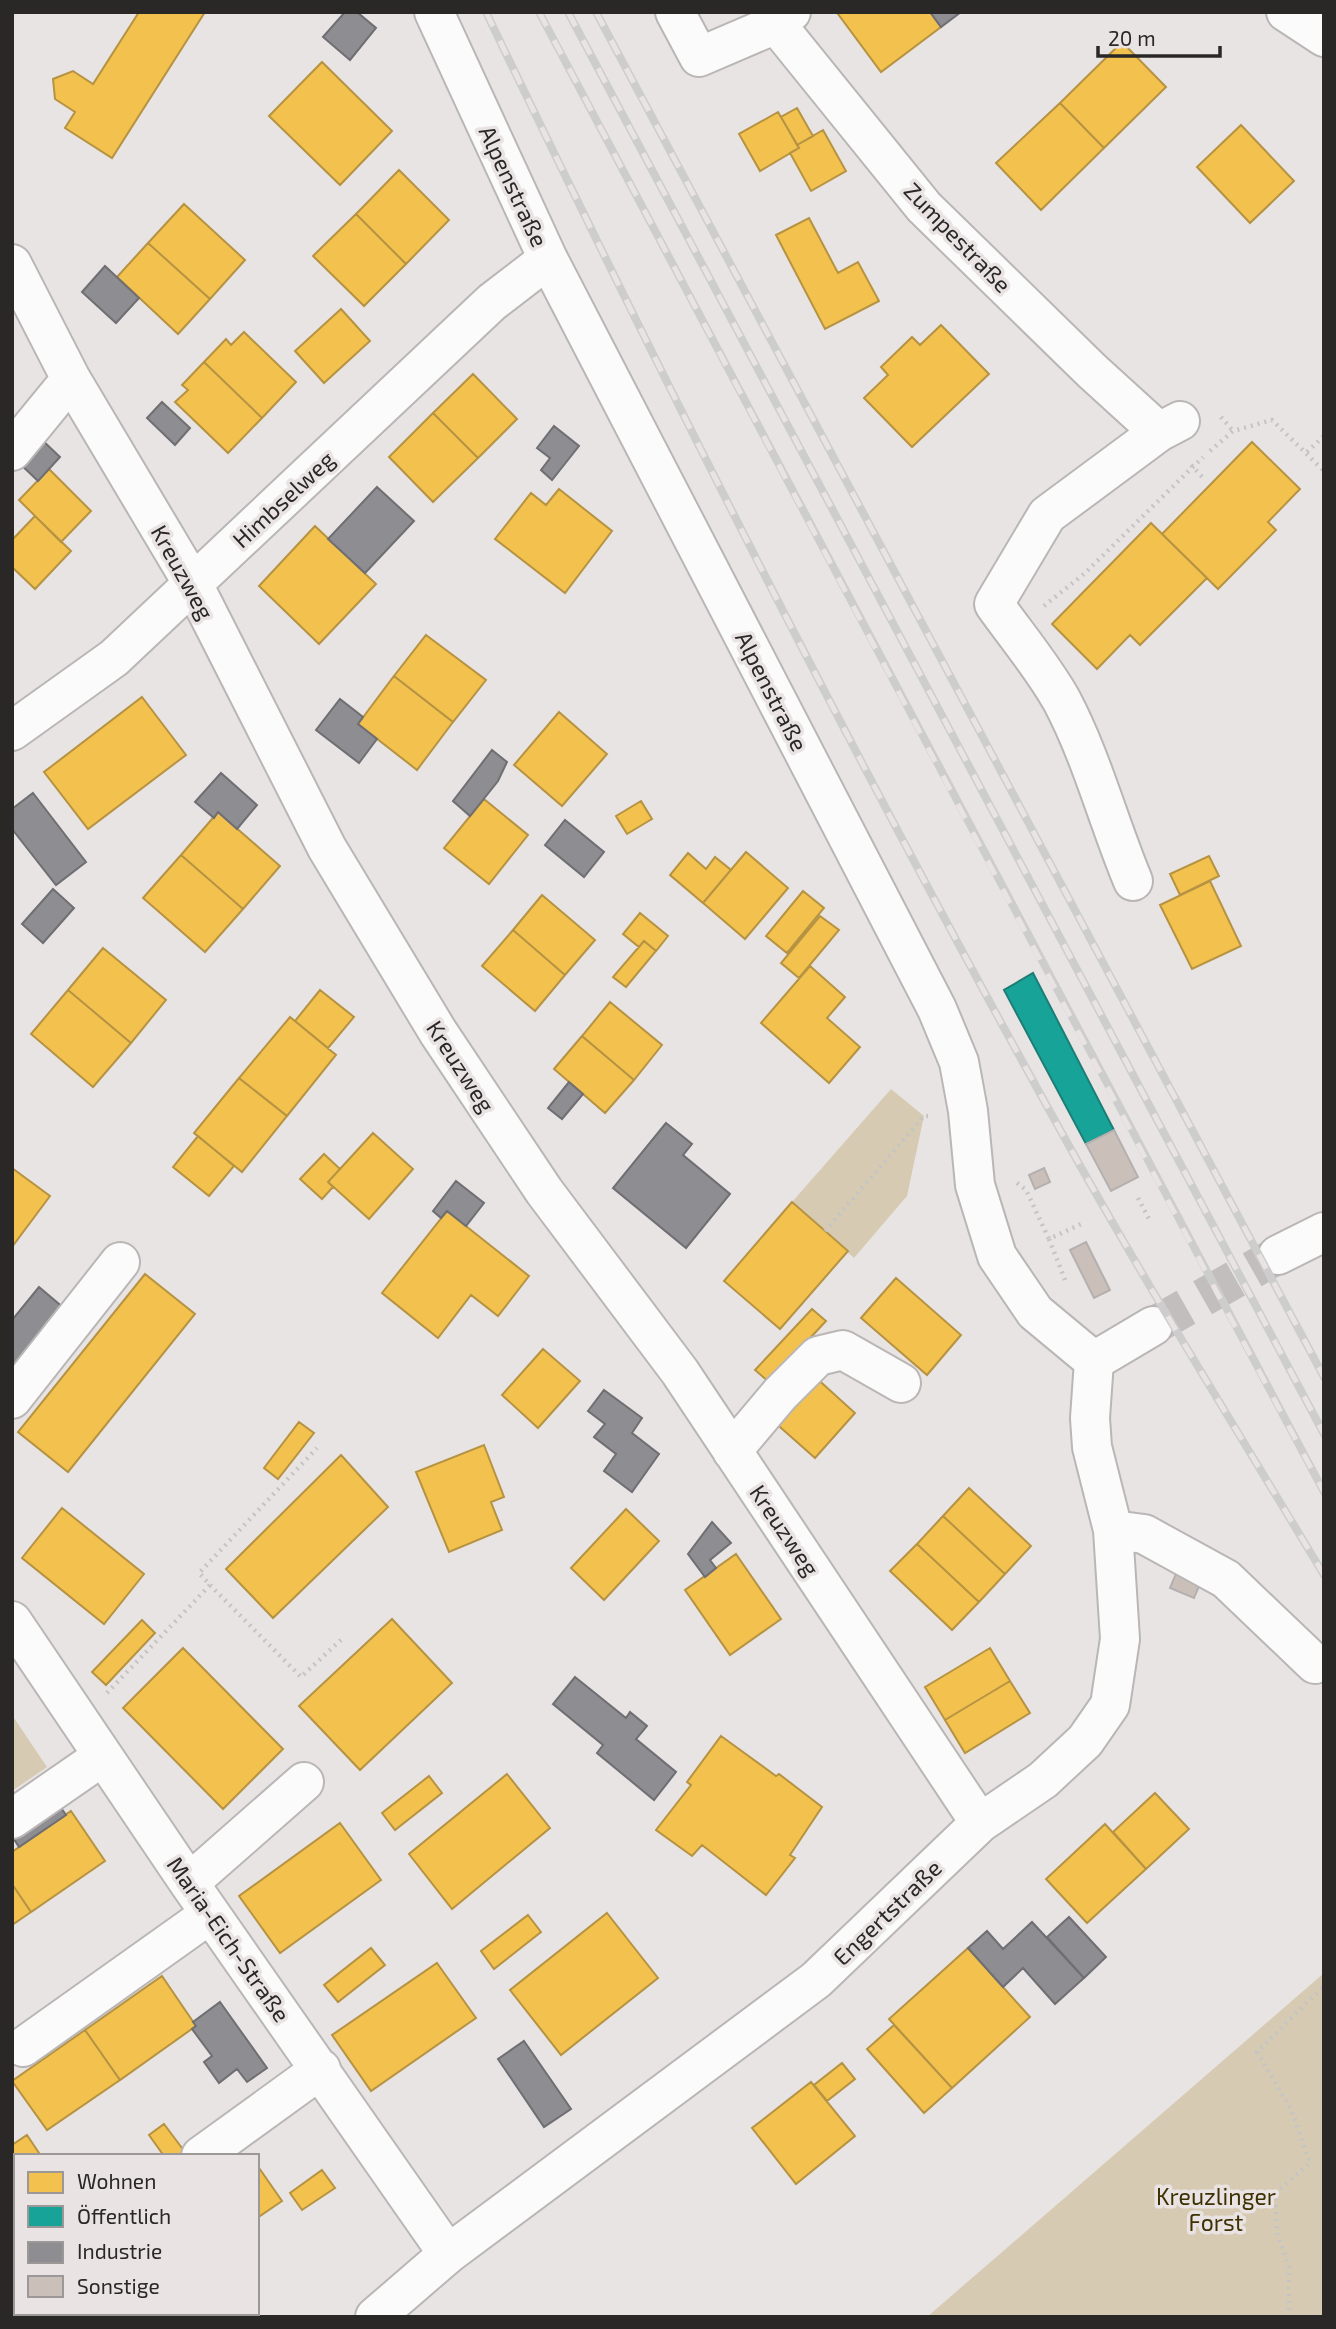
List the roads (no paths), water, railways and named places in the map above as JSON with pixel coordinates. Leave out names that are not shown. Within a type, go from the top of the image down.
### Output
[{"type":"street","name":"Alpenstraße","points":[[434,12],[548,259],[937,1009],[959,1062],[968,1111],[975,1185],[997,1256],[1035,1312],[1094,1361]]},
{"type":"street","name":"Zumpestraße","points":[[675,12],[699,57],[783,18],[924,207],[1091,371],[1169,426],[1047,515],[994,604],[1061,699],[1091,764],[1133,881]]},
{"type":"street","points":[[1286,12],[1324,37]]},
{"type":"street","name":"Himbselweg","points":[[12,731],[114,658],[492,302],[548,259]]},
{"type":"street","name":"Kreuzweg","points":[[12,264],[71,379],[192,584],[327,848],[438,1032],[544,1191],[680,1372],[980,1823]]},
{"type":"street","points":[[12,451],[71,379]]},
{"type":"street","points":[[1278,1255],[1324,1232]]},
{"type":"street","points":[[12,1399],[120,1262]]},
{"type":"street","points":[[1094,1361],[1153,1326]]},
{"type":"street","points":[[732,1451],[780,1394],[818,1356],[843,1350],[901,1383]]},
{"type":"street","name":"Engertstraße","points":[[375,2317],[449,2254],[816,1980],[980,1823],[1043,1780],[1085,1741],[1110,1705],[1120,1639],[1113,1530],[1092,1447],[1090,1418],[1094,1361]]},
{"type":"street","points":[[1113,1530],[1144,1534],[1226,1578],[1315,1664]]},
{"type":"street","name":"Maria-Eich-Straße","points":[[12,1621],[200,1899],[449,2254]]},
{"type":"street","points":[[12,1819],[103,1756]]},
{"type":"street","points":[[23,2047],[200,1899],[304,1782]]},
{"type":"street","points":[[204,2154],[321,2069]]},
{"type":"tunnel","points":[[1153,1326],[1278,1255]]},
{"type":"railway","points":[[486,12],[698,444],[920,872],[1103,1206],[1324,1575]]},
{"type":"railway","points":[[539,12],[1324,1492]]},
{"type":"railway","points":[[568,12],[1324,1434]]},
{"type":"railway","points":[[596,12],[1324,1377]]},
{"type":"park label","name":"Kreuzlinger Forst","points":[[1216,2209]]}]
